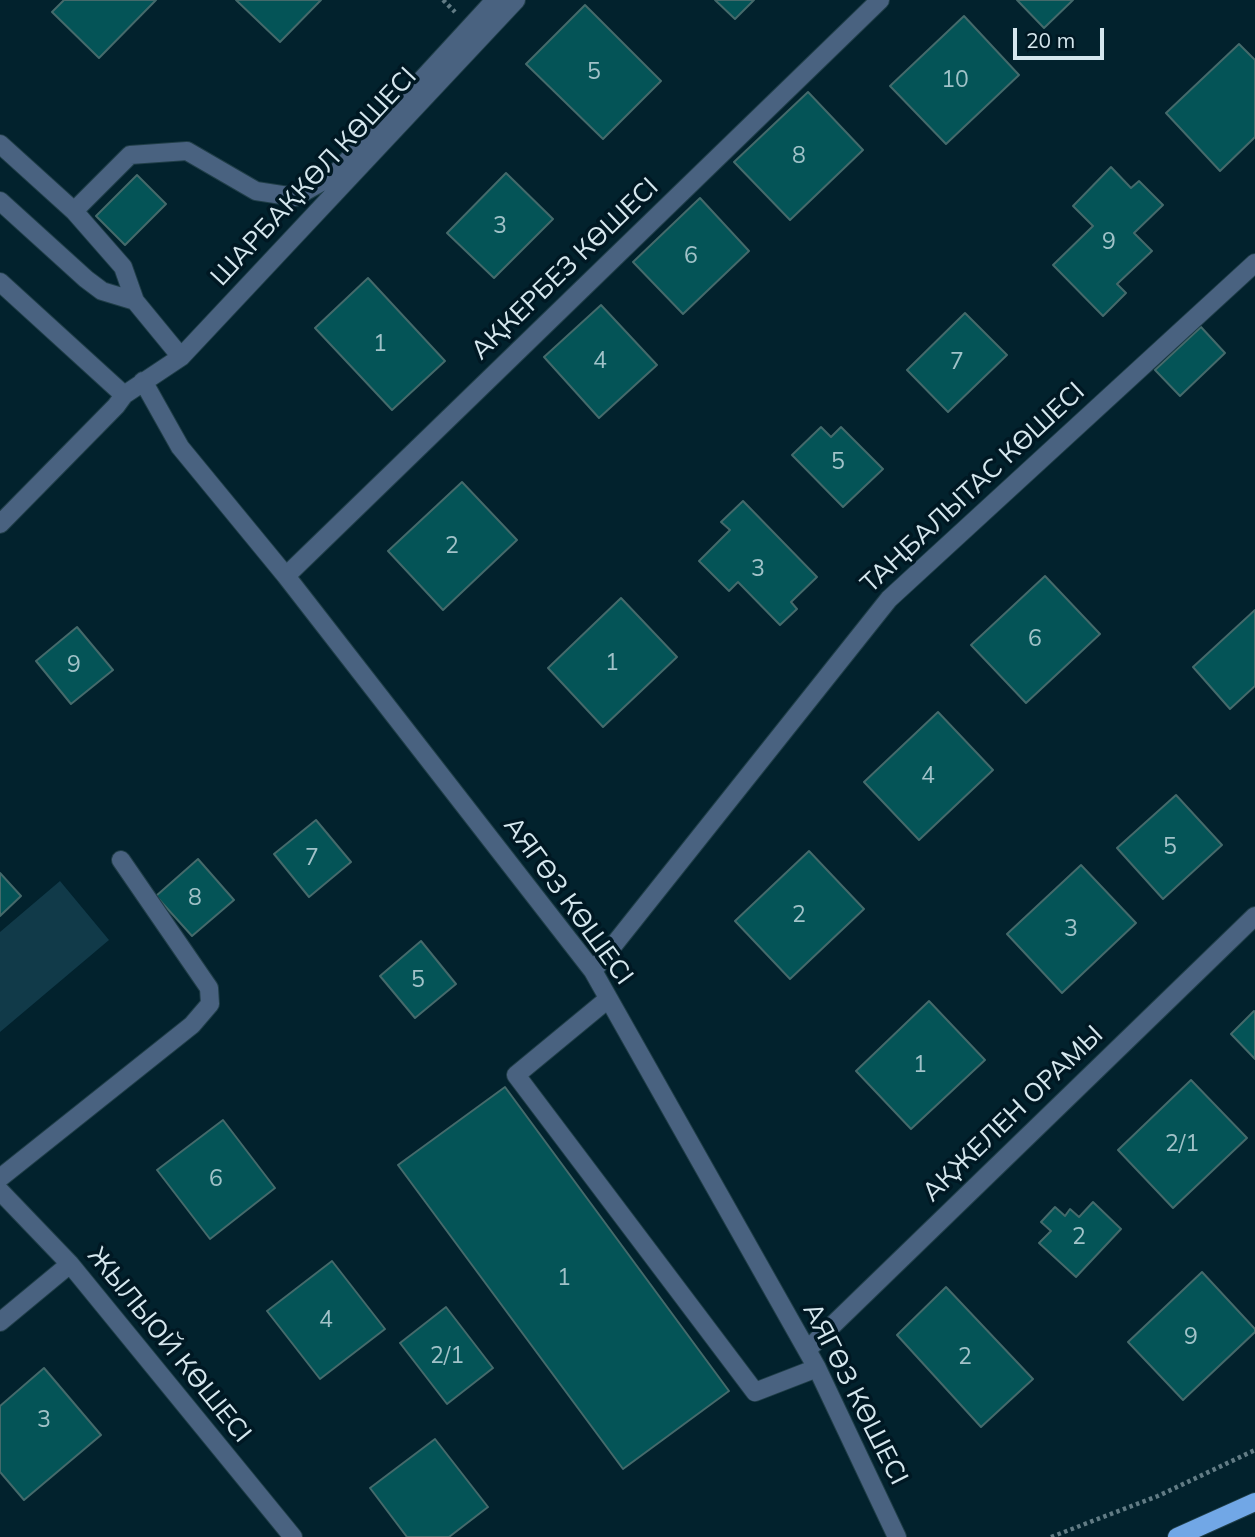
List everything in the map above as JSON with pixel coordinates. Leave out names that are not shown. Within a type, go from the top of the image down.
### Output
[{"type":"main road","points":[[1177,1537],[1255,1502]]},
{"type":"street","points":[[74,211],[130,155],[187,151],[256,191],[295,197],[334,175],[495,0]]},
{"type":"street","name":"ШАРБАҚКӨЛ КӨШЕСІ","points":[[0,524],[124,395],[181,357],[516,0]]},
{"type":"street","name":"АҚКЕРБЕЗ КӨШЕСІ","points":[[286,576],[880,0]]},
{"type":"street","points":[[0,144],[74,211],[123,267],[135,301],[181,357]]},
{"type":"street","points":[[0,201],[102,291],[135,301]]},
{"type":"street","name":"ТАҢБАЛЫТАС КӨШЕСІ","points":[[593,971],[889,599],[1255,263]]},
{"type":"street","points":[[0,282],[124,395]]},
{"type":"street","name":"АЯГӨЗ КӨШЕСІ","points":[[143,381],[180,447],[286,576],[593,971],[817,1368],[897,1537]]},
{"type":"street","points":[[0,1178],[191,1025],[210,1004],[209,988],[121,860]]},
{"type":"street","name":"АҚЖЕЛЕН ОРАМЫ","points":[[807,1350],[1255,916]]},
{"type":"street","points":[[608,999],[516,1075],[755,1392],[817,1368]]},
{"type":"street","name":"ЖЫЛЫОЙ КӨШЕСІ","points":[[0,1191],[70,1264],[293,1537]]},
{"type":"street","points":[[0,1322],[70,1264]]},
{"type":"path","points":[[1051,1537],[1158,1496],[1255,1450]]},
{"type":"shaded area","points":[[60,881],[109,940],[0,1032],[0,932]]},
{"type":"building","points":[[64,0],[156,0],[99,58],[52,12]]},
{"type":"building","points":[[236,0],[321,0],[280,42]]},
{"type":"building","points":[[715,0],[754,0],[735,19]]},
{"type":"building","points":[[1017,0],[1073,0],[1044,28]]},
{"type":"building","points":[[585,5],[661,81],[603,139],[526,64]]},
{"type":"building","points":[[964,16],[1019,75],[946,144],[890,86]]},
{"type":"building","points":[[1239,44],[1255,60],[1255,137],[1220,171],[1166,113]]},
{"type":"building","points":[[808,92],[863,150],[790,220],[734,162]]},
{"type":"building","points":[[1111,167],[1131,188],[1139,181],[1163,205],[1134,233],[1152,251],[1117,284],[1126,293],[1103,316],[1053,265],[1093,226],[1073,206]]},
{"type":"building","points":[[506,173],[553,219],[494,278],[447,233]]},
{"type":"building","points":[[137,175],[166,204],[125,245],[96,216]]},
{"type":"building","points":[[700,198],[749,251],[683,314],[633,262]]},
{"type":"building","points":[[368,278],[445,361],[392,410],[315,328]]},
{"type":"building","points":[[601,305],[657,365],[599,418],[544,357]]},
{"type":"building","points":[[965,313],[1007,355],[948,412],[907,370]]},
{"type":"building","points":[[1201,327],[1225,353],[1180,396],[1155,370]]},
{"type":"building","points":[[821,427],[831,437],[841,427],[883,469],[843,507],[792,455]]},
{"type":"building","points":[[462,482],[517,540],[443,610],[388,551]]},
{"type":"building","points":[[743,501],[817,577],[791,602],[797,609],[780,625],[738,582],[729,591],[699,561],[730,530],[721,522]]},
{"type":"building","points":[[1045,576],[1100,634],[1026,703],[971,645]]},
{"type":"building","points":[[621,598],[677,657],[603,727],[548,668]]},
{"type":"building","points":[[1255,610],[1255,686],[1230,709],[1193,667]]},
{"type":"building","points":[[77,627],[113,670],[71,704],[36,661]]},
{"type":"building","points":[[938,712],[993,770],[919,840],[864,782]]},
{"type":"building","points":[[1176,795],[1222,845],[1163,899],[1117,848]]},
{"type":"building","points":[[316,820],[351,862],[309,897],[274,854]]},
{"type":"building","points":[[809,851],[864,909],[790,979],[735,921]]},
{"type":"building","points":[[198,859],[234,900],[192,936],[156,896]]},
{"type":"building","points":[[1081,865],[1136,923],[1062,993],[1007,934]]},
{"type":"building","points":[[0,873],[21,896],[0,916]]},
{"type":"building","points":[[421,941],[456,984],[415,1018],[380,976]]},
{"type":"building","points":[[929,1001],[985,1060],[911,1129],[856,1071]]},
{"type":"building","points":[[1255,1012],[1255,1059],[1231,1034]]},
{"type":"building","points":[[1191,1080],[1247,1138],[1173,1208],[1118,1150]]},
{"type":"building","points":[[505,1087],[729,1391],[623,1469],[398,1165]]},
{"type":"building","points":[[223,1120],[275,1188],[210,1239],[157,1170]]},
{"type":"building","points":[[1093,1202],[1121,1229],[1076,1277],[1039,1243],[1051,1231],[1041,1222],[1055,1207],[1065,1216],[1070,1209],[1079,1217]]},
{"type":"building","points":[[332,1261],[385,1329],[320,1379],[267,1311]]},
{"type":"building","points":[[1202,1272],[1255,1332],[1183,1400],[1128,1342]]},
{"type":"building","points":[[946,1287],[1033,1379],[981,1427],[897,1335]]},
{"type":"building","points":[[446,1307],[493,1368],[447,1404],[400,1343]]},
{"type":"building","points":[[44,1368],[101,1435],[24,1500],[0,1472],[0,1406]]},
{"type":"building","points":[[435,1439],[488,1507],[449,1537],[407,1537],[370,1488]]}]
